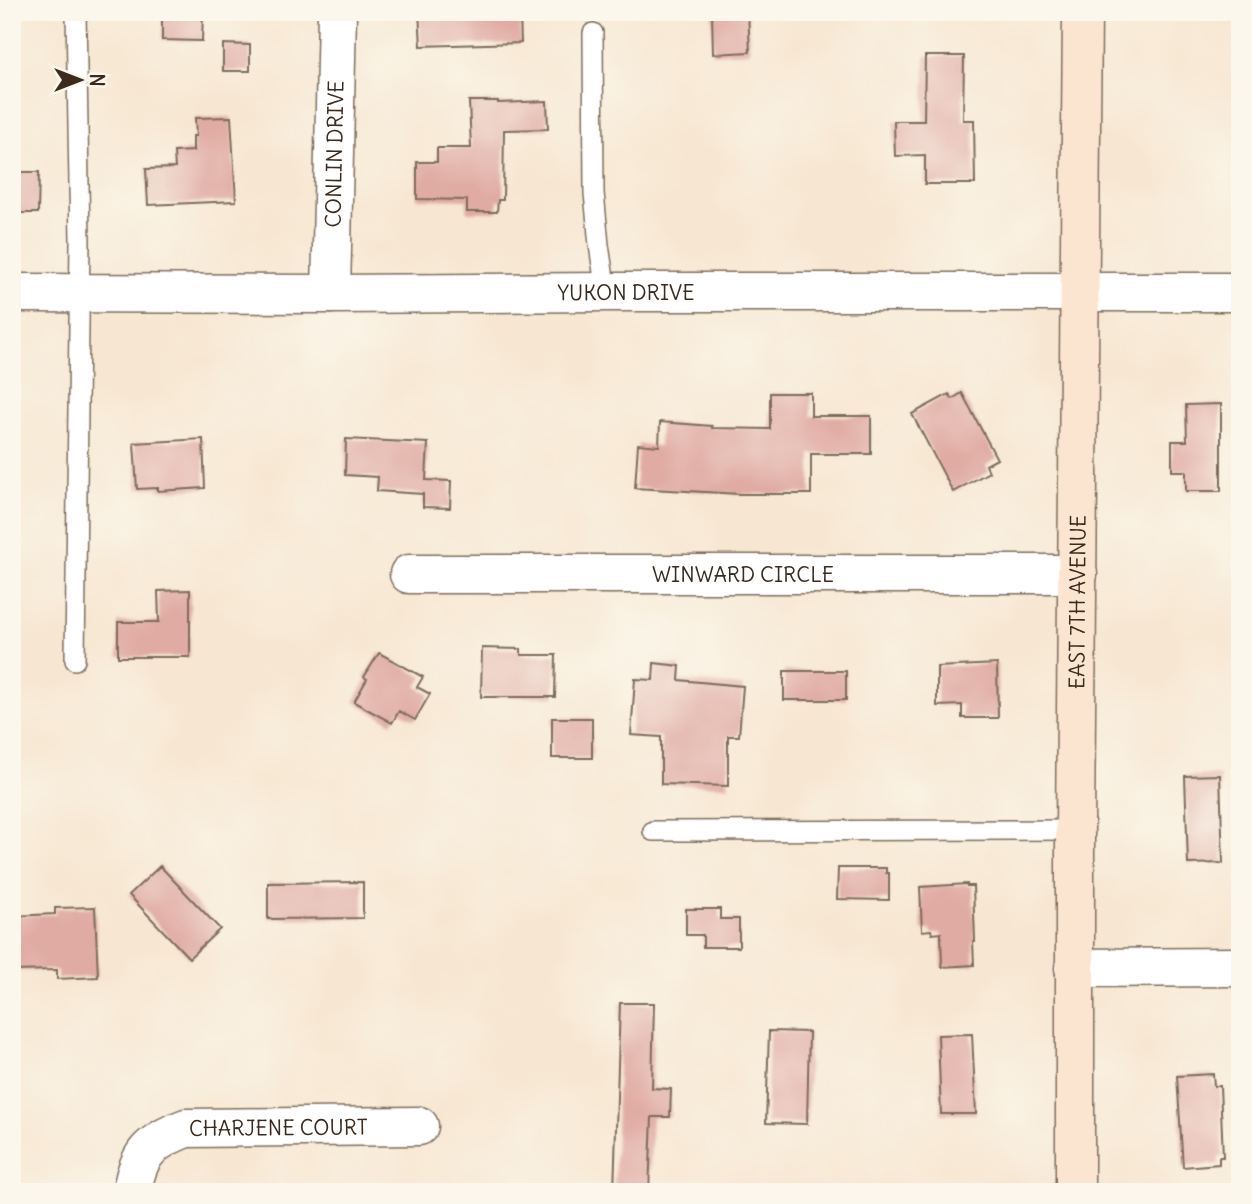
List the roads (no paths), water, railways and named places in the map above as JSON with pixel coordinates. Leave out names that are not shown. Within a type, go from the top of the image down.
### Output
[{"type":"main road","name":"EAST 7TH AVENUE","points":[[1075,1192],[1074,968],[1082,12]]},
{"type":"street","name":"CONLIN DRIVE","points":[[331,294],[337,12]]},
{"type":"street","name":"YUKON DRIVE","points":[[12,293],[1240,292]]},
{"type":"street","name":"WINWARD CIRCLE","points":[[409,574],[1078,574]]},
{"type":"street","points":[[1074,968],[1240,967]]},
{"type":"street","name":"CHARJENE COURT","points":[[132,1192],[135,1171],[146,1152],[164,1136],[186,1128],[419,1126]]},
{"type":"lane","points":[[75,660],[80,292],[76,12]]},
{"type":"lane","points":[[593,33],[594,193],[606,292]]},
{"type":"lane","points":[[653,831],[1075,831]]}]
